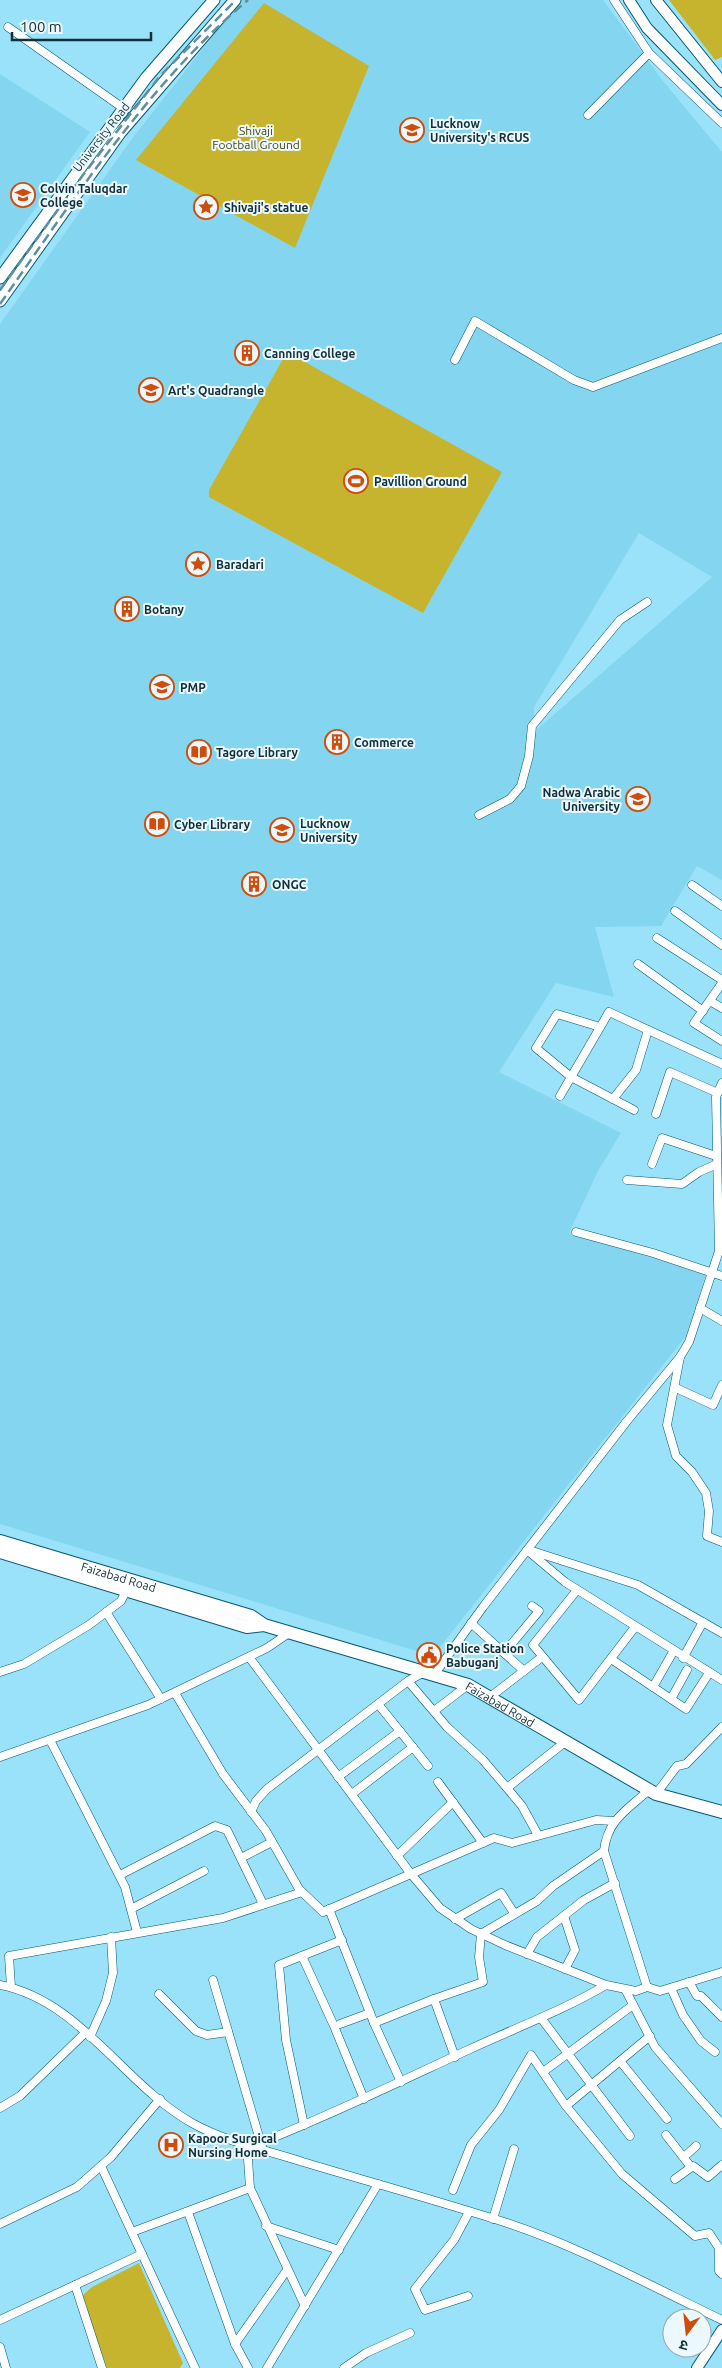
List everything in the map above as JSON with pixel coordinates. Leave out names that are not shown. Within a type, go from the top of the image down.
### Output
[{"type":"main road","name":"University Road","points":[[0,301],[97,154],[123,108],[146,78],[214,0]]},
{"type":"main road","name":"University Road","points":[[0,278],[97,154],[120,133],[236,0]]},
{"type":"main road","name":"Faizabad Road","points":[[0,1541],[128,1585]]},
{"type":"main road","name":"Faizabad Road","points":[[0,1552],[251,1616],[264,1625],[289,1633],[468,1685],[653,1792],[672,1800],[722,1812]]},
{"type":"street","points":[[614,0],[649,53],[722,123]]},
{"type":"street","points":[[629,0],[647,28],[722,105]]},
{"type":"street","points":[[656,0],[722,82]]},
{"type":"street","points":[[8,27],[123,108]]},
{"type":"street","points":[[588,115],[649,53]]},
{"type":"street","points":[[454,360],[475,321],[574,380],[593,387],[722,338]]},
{"type":"street","points":[[478,815],[510,799],[521,786],[529,756],[532,726],[620,620],[647,602]]},
{"type":"street","points":[[692,885],[722,906]]},
{"type":"street","points":[[675,911],[722,945]]},
{"type":"street","points":[[657,938],[722,982],[694,1024],[722,1041]]},
{"type":"street","points":[[638,964],[703,1011]]},
{"type":"street","points":[[710,1001],[722,1008]]},
{"type":"street","points":[[560,1096],[609,1012],[722,1064]]},
{"type":"street","points":[[600,1028],[557,1014],[536,1048],[571,1077],[634,1110]]},
{"type":"street","points":[[614,1099],[636,1070],[648,1030]]},
{"type":"street","points":[[656,1114],[670,1072],[718,1093]]},
{"type":"street","points":[[251,1812],[256,1801],[267,1789],[408,1681],[429,1673],[471,1624],[640,1405],[680,1357],[689,1342],[719,1251],[716,1156],[719,1142],[716,1097],[722,1083]]},
{"type":"street","points":[[652,1164],[662,1138],[716,1156]]},
{"type":"street","points":[[627,1180],[682,1184],[699,1172],[717,1164]]},
{"type":"street","points":[[576,1232],[653,1253],[722,1276]]},
{"type":"street","points":[[700,1308],[722,1321]]},
{"type":"street","points":[[680,1357],[676,1388],[667,1425],[670,1440],[676,1456],[692,1472],[706,1493],[709,1512],[707,1536],[722,1542]]},
{"type":"street","points":[[676,1388],[713,1405],[722,1387]]},
{"type":"street","points":[[527,1550],[565,1582],[673,1652],[722,1680]]},
{"type":"street","points":[[527,1550],[638,1584],[722,1633]]},
{"type":"street","points":[[0,1672],[24,1664],[106,1612],[122,1601],[128,1585]]},
{"type":"street","points":[[577,1590],[533,1645],[579,1700],[635,1627]]},
{"type":"street","points":[[532,1606],[552,1621]]},
{"type":"street","points":[[504,1653],[539,1611]]},
{"type":"street","points":[[106,1612],[161,1699]]},
{"type":"street","points":[[683,1658],[704,1622]]},
{"type":"street","points":[[471,1624],[524,1671]]},
{"type":"street","points":[[0,1757],[175,1693],[267,1648],[289,1633]]},
{"type":"street","points":[[653,1687],[673,1652]]},
{"type":"street","points":[[490,1697],[542,1656]]},
{"type":"street","points":[[248,1657],[411,1874],[440,1908],[455,1919],[481,1934],[527,1954],[606,1985],[625,1989],[636,1991],[647,1987],[660,1991],[722,1972]]},
{"type":"street","points":[[611,1659],[686,1709],[709,1673]]},
{"type":"street","points":[[671,1699],[687,1670]]},
{"type":"street","points":[[408,1681],[434,1711],[484,1760],[522,1806],[538,1835]]},
{"type":"street","points":[[434,1711],[468,1685]]},
{"type":"street","points":[[175,1693],[223,1774],[272,1842],[302,1892],[324,1912],[494,1838],[512,1843],[596,1820],[614,1821]]},
{"type":"street","points":[[378,1704],[428,1766]]},
{"type":"street","points":[[647,1987],[604,1851],[606,1836],[614,1821],[653,1792],[677,1766],[686,1764],[722,1727]]},
{"type":"street","points":[[338,1777],[400,1731]]},
{"type":"street","points":[[50,1740],[120,1875],[137,1932]]},
{"type":"street","points":[[507,1788],[565,1742]]},
{"type":"street","points":[[352,1794],[413,1747]]},
{"type":"street","points":[[438,1782],[483,1843]]},
{"type":"street","points":[[397,1856],[453,1802]]},
{"type":"street","points":[[120,1875],[215,1826],[228,1830],[263,1904]]},
{"type":"street","points":[[241,1858],[272,1842]]},
{"type":"street","points":[[481,1934],[537,1900],[553,1886],[604,1851]]},
{"type":"street","points":[[131,1909],[204,1871]]},
{"type":"street","points":[[527,1954],[537,1937],[584,1900],[615,1883]]},
{"type":"street","points":[[11,1988],[9,1956],[111,1936],[223,1918],[302,1892]]},
{"type":"street","points":[[455,1919],[501,1893],[514,1913]]},
{"type":"street","points":[[329,1910],[374,2024],[401,2082]]},
{"type":"street","points":[[564,1916],[574,1950],[565,1969]]},
{"type":"street","points":[[374,2024],[434,1999],[483,1982],[479,1957],[481,1934]]},
{"type":"street","points":[[0,2108],[20,2096],[87,2035],[106,2001],[113,1973],[111,1936]]},
{"type":"street","points":[[304,2125],[286,2040],[278,1965],[342,1940]]},
{"type":"street","points":[[302,1956],[334,2026],[364,2099]]},
{"type":"street","points":[[213,1980],[261,2146]]},
{"type":"street","points":[[689,1982],[697,1996],[701,1996],[722,2017]]},
{"type":"street","points":[[0,1985],[54,2006],[160,2099],[192,2122],[247,2145],[261,2146],[493,2219],[601,2262],[722,2320]]},
{"type":"street","points":[[261,2146],[454,2056],[571,2005],[606,1985]]},
{"type":"street","points":[[671,1988],[683,2015],[696,2034],[715,2052]]},
{"type":"street","points":[[625,1989],[656,2047],[722,2124]]},
{"type":"street","points":[[159,1994],[196,2031],[207,2035],[228,2032]]},
{"type":"street","points":[[434,1999],[454,2056]]},
{"type":"street","points":[[543,2072],[633,2005]]},
{"type":"street","points":[[340,2024],[370,2013]]},
{"type":"street","points":[[541,2018],[566,2055],[630,2136]]},
{"type":"street","points":[[566,2106],[650,2036]]},
{"type":"street","points":[[453,2190],[471,2144],[498,2110],[531,2054],[566,2106],[622,2174],[695,2236],[709,2233],[719,2248],[719,2271],[722,2274]]},
{"type":"street","points":[[620,2061],[667,2120]]},
{"type":"street","points":[[0,2224],[77,2187],[111,2157],[160,2099]]},
{"type":"street","points":[[666,2135],[691,2167],[693,2166],[708,2177],[722,2165]]},
{"type":"street","points":[[247,2145],[250,2188],[266,2226],[305,2306]]},
{"type":"street","points":[[684,2157],[696,2146]]},
{"type":"street","points":[[493,2219],[514,2149]]},
{"type":"street","points":[[101,2166],[191,2366]]},
{"type":"street","points":[[675,2179],[691,2167]]},
{"type":"street","points":[[267,2368],[378,2184]]},
{"type":"street","points":[[132,2232],[250,2188]]},
{"type":"street","points":[[188,2212],[235,2344],[248,2368]]},
{"type":"street","points":[[468,2296],[425,2310],[415,2289],[454,2240],[469,2212]]},
{"type":"street","points":[[266,2226],[339,2250]]},
{"type":"street","points":[[0,2320],[142,2254]]},
{"type":"street","points":[[235,2344],[288,2270]]},
{"type":"street","points":[[76,2285],[102,2368]]},
{"type":"street","points":[[697,2368],[721,2332]]},
{"type":"street","points":[[344,2368],[366,2353],[410,2333]]},
{"type":"street","points":[[0,2346],[6,2368]]},
{"type":"shaded area","name":"Lucknow University","points":[[241,0],[603,0],[663,81],[722,152],[722,880],[697,866],[661,926],[595,927],[614,997],[556,983],[499,1072],[621,1133],[598,1171],[569,1233],[706,1274],[686,1336],[433,1656],[0,1524],[0,324],[131,140]],"holes":[[[639,533],[712,577],[534,732],[534,707]]]},
{"type":"shaded area","name":"Colvin Taluqdar College","points":[[0,74],[90,132],[0,258]]},
{"type":"green space","points":[[669,0],[722,0],[722,57],[715,60]]},
{"type":"green space","name":"Shivaji Football Ground","points":[[264,3],[369,66],[295,248],[136,160]]},
{"type":"green space","name":"Pavillion Ground","points":[[287,352],[502,472],[423,613],[209,497],[209,490]]},
{"type":"green space","points":[[139,2263],[183,2363],[180,2368],[107,2368],[82,2296],[92,2287]]},
{"type":"railway","points":[[0,290],[83,175],[160,76],[236,0]]},
{"type":"railway","points":[[0,304],[85,184],[146,105],[178,68],[248,0]]},
{"type":"place","name":"Lucknow University's RCUS","points":[[412,130]]},
{"type":"place","name":"Colvin Taluqdar College","points":[[23,195]]},
{"type":"place","name":"Shivaji's statue","points":[[206,207]]},
{"type":"place","name":"Canning College","points":[[247,353]]},
{"type":"place","name":"Art's Quadrangle","points":[[151,390]]},
{"type":"place","name":"Pavillion Ground","points":[[356,481]]},
{"type":"place","name":"Baradari","points":[[198,564]]},
{"type":"place","name":"Botany","points":[[127,609]]},
{"type":"place","name":"PMP","points":[[162,687]]},
{"type":"place","name":"Commerce","points":[[337,742]]},
{"type":"place","name":"Tagore Library","points":[[199,752]]},
{"type":"place","name":"Nadwa Arabic University","points":[[638,799]]},
{"type":"place","name":"Cyber Library","points":[[157,824]]},
{"type":"place","name":"Lucknow University","points":[[282,830]]},
{"type":"place","name":"ONGC","points":[[254,884]]},
{"type":"place","name":"Police Station Babuganj","points":[[429,1655]]},
{"type":"place","name":"Kapoor Surgical Nursing Home","points":[[171,2145]]}]
